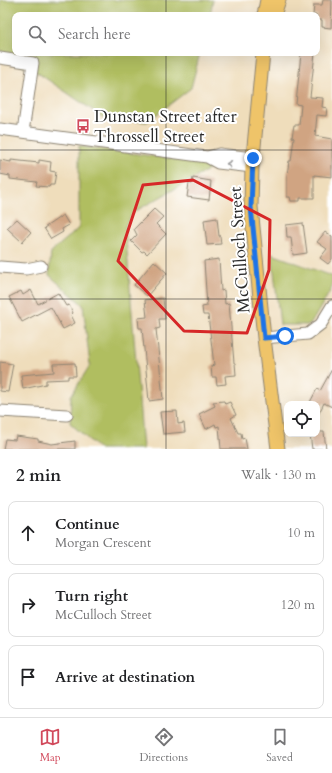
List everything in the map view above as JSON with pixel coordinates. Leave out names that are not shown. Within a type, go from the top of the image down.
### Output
[{"type":"main road","points":[[265,12],[267,0]]},
{"type":"main road","points":[[275,12],[279,0]]},
{"type":"main road","name":"McCulloch Street","points":[[264,56],[253,163],[251,207],[264,338],[278,449]]},
{"type":"main road","name":"McCulloch Street","points":[[274,421],[274,449]]},
{"type":"street","points":[[0,58],[34,63],[23,132]]},
{"type":"street","points":[[0,129],[206,157],[219,154],[253,163]]},
{"type":"street","points":[[0,267],[26,269],[41,266]]},
{"type":"street","points":[[264,338],[308,334],[321,324],[332,306]]},
{"type":"street","points":[[0,411],[67,415]]},
{"type":"highlighted area","points":[[193,180],[270,220],[269,270],[247,333],[184,331],[118,261],[143,185]]},
{"type":"green space","points":[[0,0],[213,0],[211,12],[12,12],[12,56],[199,56],[191,88],[147,122],[104,118],[32,69],[0,58]]},
{"type":"green space","points":[[79,146],[217,165],[134,212],[125,226],[143,449],[99,449],[70,423],[71,396],[90,365],[83,305],[49,275],[51,252],[79,228]]},
{"type":"green space","points":[[272,254],[332,276],[332,288],[310,325],[280,325]]},
{"type":"building","points":[[323,0],[332,0],[331,28],[322,27],[320,12],[313,12],[314,5],[322,5]]},
{"type":"building","points":[[301,56],[315,56],[310,97],[323,98],[322,107],[327,108],[326,116],[317,115],[315,136],[332,139],[332,177],[314,175],[314,198],[300,198],[300,201],[291,201],[290,197],[287,197],[287,176],[289,161],[291,161],[294,125],[299,125],[301,105],[296,104]]},
{"type":"building","points":[[0,160],[11,162],[11,160],[39,163],[39,160],[51,162],[50,171],[56,172],[54,185],[50,185],[49,187],[36,186],[37,182],[10,179],[10,176],[0,174]]},
{"type":"building","points":[[193,178],[211,181],[209,200],[187,197],[189,183],[192,184]]},
{"type":"building","points":[[154,209],[163,217],[156,224],[166,234],[147,254],[144,251],[142,252],[131,241],[137,235],[134,229]]},
{"type":"building","points":[[63,215],[69,225],[62,229],[63,232],[51,239],[44,228]]},
{"type":"building","points":[[217,218],[221,244],[207,245],[204,220]]},
{"type":"building","points":[[17,219],[31,232],[22,242],[7,228]]},
{"type":"building","points":[[303,223],[307,253],[293,255],[291,237],[287,237],[286,225]]},
{"type":"building","points":[[325,232],[332,237],[332,259],[328,264],[320,258],[327,249],[317,242]]},
{"type":"building","points":[[219,259],[221,291],[224,290],[225,304],[229,303],[236,375],[225,376],[226,384],[217,385],[216,377],[212,377],[211,366],[214,365],[208,315],[203,315],[202,307],[207,306],[204,261]]},
{"type":"building","points":[[154,261],[167,273],[147,296],[134,285]]},
{"type":"building","points":[[31,290],[38,304],[58,293],[66,306],[69,305],[73,313],[71,315],[75,323],[63,329],[51,307],[22,322],[9,297],[21,291],[23,295]]},
{"type":"building","points":[[163,298],[165,319],[159,319],[160,328],[156,329],[163,399],[149,401],[142,328],[139,328],[138,318],[147,317],[145,300]]},
{"type":"building","points":[[0,362],[13,364],[8,392],[0,391]]},
{"type":"building","points":[[75,363],[76,376],[68,376],[68,379],[46,380],[46,384],[23,389],[21,375],[54,372],[53,364]]},
{"type":"building","points":[[332,369],[332,407],[324,403],[320,411],[320,401],[311,401],[317,389],[320,391]]},
{"type":"building","points":[[224,401],[225,404],[230,402],[236,415],[231,418],[238,433],[241,433],[242,439],[245,438],[247,449],[221,449],[219,426],[216,427],[215,424],[206,429],[199,414],[215,406],[213,402]]},
{"type":"building","points":[[177,411],[178,424],[184,423],[185,432],[163,434],[160,412]]},
{"type":"building","points":[[320,432],[324,432],[326,449],[312,449],[310,437],[320,437]]},
{"type":"building","points":[[16,436],[38,439],[38,441],[52,444],[75,441],[75,449],[3,449],[5,439],[15,440]]},
{"type":"place","name":"Dunstan Street after Throssell Street","points":[[83,126]]},
{"type":"route","points":[[253,158],[251,207],[264,338],[285,336]]}]
